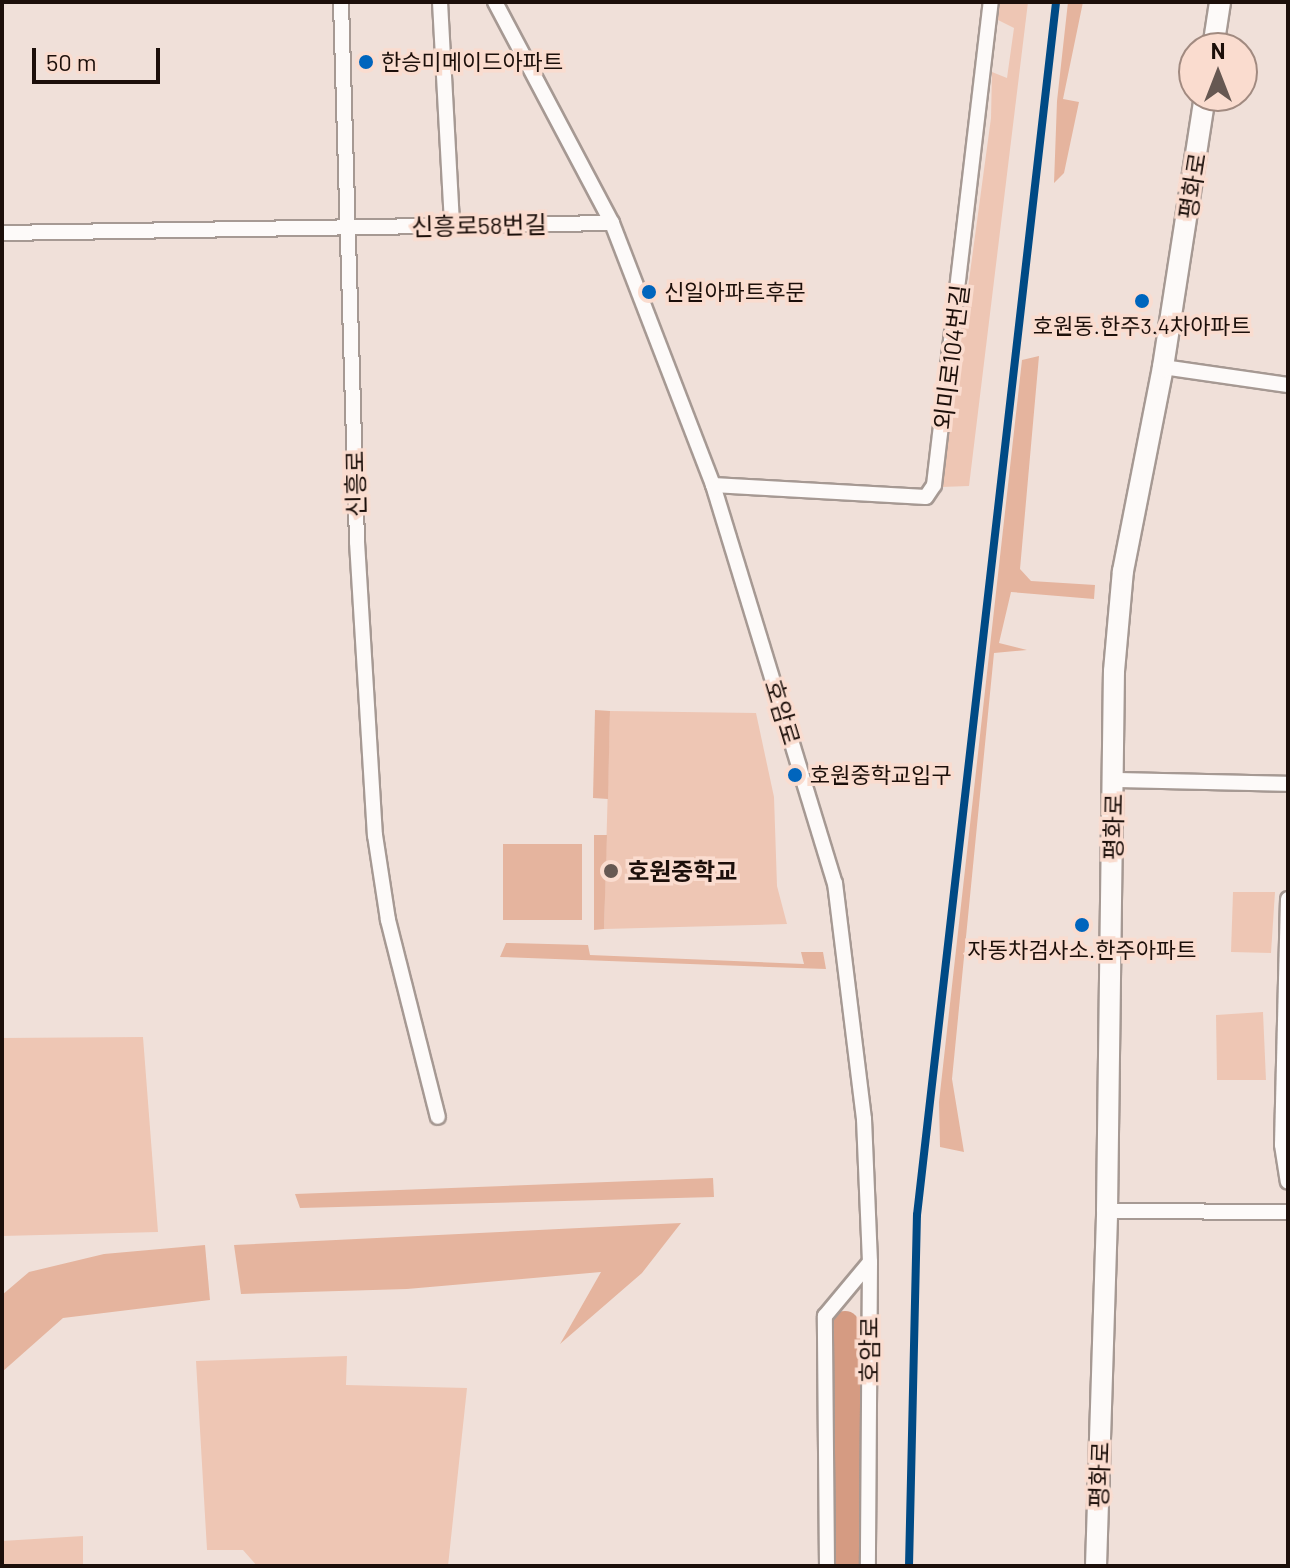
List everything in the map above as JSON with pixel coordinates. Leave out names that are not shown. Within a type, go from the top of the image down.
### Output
[{"type":"main road","points":[[1215,32],[1220,2]]},
{"type":"main road","name":"평화로","points":[[1096,1566],[1107,1211],[1114,671],[1123,571],[1163,367],[1203,112]]},
{"type":"street","name":"신흥로","points":[[341,2],[346,226],[375,835],[400,962],[438,1117]]},
{"type":"street","points":[[440,2],[452,224]]},
{"type":"street","name":"호암로","points":[[495,2],[612,223],[713,485],[835,883],[864,1119],[870,1262],[868,1566]]},
{"type":"street","name":"외미로104번길","points":[[713,485],[926,497],[934,485],[991,2]]},
{"type":"street","name":"신흥로58번길","points":[[2,233],[612,223]]},
{"type":"street","points":[[1163,367],[1288,385]]},
{"type":"street","points":[[1114,780],[1288,784]]},
{"type":"street","points":[[1288,899],[1282,1145],[1288,1182]]},
{"type":"street","points":[[1107,1211],[1288,1212]]},
{"type":"street","points":[[827,1566],[825,1316],[870,1262]]},
{"type":"shaded area","points":[[998,2],[1028,2],[969,486],[941,487],[991,118],[992,72],[1007,78],[1014,28],[996,19]]},
{"type":"shaded area","points":[[1068,2],[1083,2],[1063,99],[1079,102],[1064,173],[1054,183],[1057,101]]},
{"type":"shaded area","points":[[1039,356],[1020,569],[1031,581],[1095,585],[1094,599],[1011,592],[999,643],[1027,650],[994,653],[952,1079],[964,1152],[940,1147],[939,1102],[1022,360]]},
{"type":"shaded area","points":[[595,710],[610,711],[608,799],[593,798]]},
{"type":"shaded area","points":[[610,711],[756,713],[774,797],[777,886],[787,924],[604,929]]},
{"type":"shaded area","points":[[594,835],[607,835],[604,929],[594,930]]},
{"type":"shaded area","points":[[503,844],[582,844],[582,920],[503,920]]},
{"type":"shaded area","points":[[1233,892],[1275,892],[1271,953],[1231,952]]},
{"type":"shaded area","points":[[506,943],[588,945],[590,955],[804,964],[801,952],[823,952],[826,969],[500,957]]},
{"type":"shaded area","points":[[1263,1012],[1266,1080],[1217,1080],[1216,1015]]},
{"type":"shaded area","points":[[143,1037],[158,1232],[2,1236],[2,1038]]},
{"type":"shaded area","points":[[713,1178],[714,1197],[300,1208],[295,1194]]},
{"type":"shaded area","points":[[681,1223],[642,1273],[560,1344],[601,1272],[407,1289],[241,1294],[234,1245]]},
{"type":"shaded area","points":[[205,1245],[210,1300],[63,1318],[2,1372],[2,1295],[29,1272],[104,1254]]},
{"type":"shaded area","points":[[347,1356],[346,1385],[467,1388],[448,1566],[257,1566],[243,1550],[207,1550],[196,1361]]},
{"type":"shaded area","points":[[83,1536],[83,1566],[2,1566],[2,1541]]},
{"type":"waterway","points":[[845,1326],[845,1566]]},
{"type":"transit line","points":[[909,1566],[917,1215],[1056,2]]},
{"type":"place","name":"한승미메이드아파트","points":[[366,62]]},
{"type":"place","name":"신일아파트후문","points":[[649,292]]},
{"type":"place","name":"호원동.한주3.4차아파트","points":[[1142,301]]},
{"type":"place","name":"호원중학교입구","points":[[795,775]]},
{"type":"place","name":"호원중학교","points":[[611,871]]},
{"type":"place","name":"자동차검사소.한주아파트","points":[[1082,925]]}]
